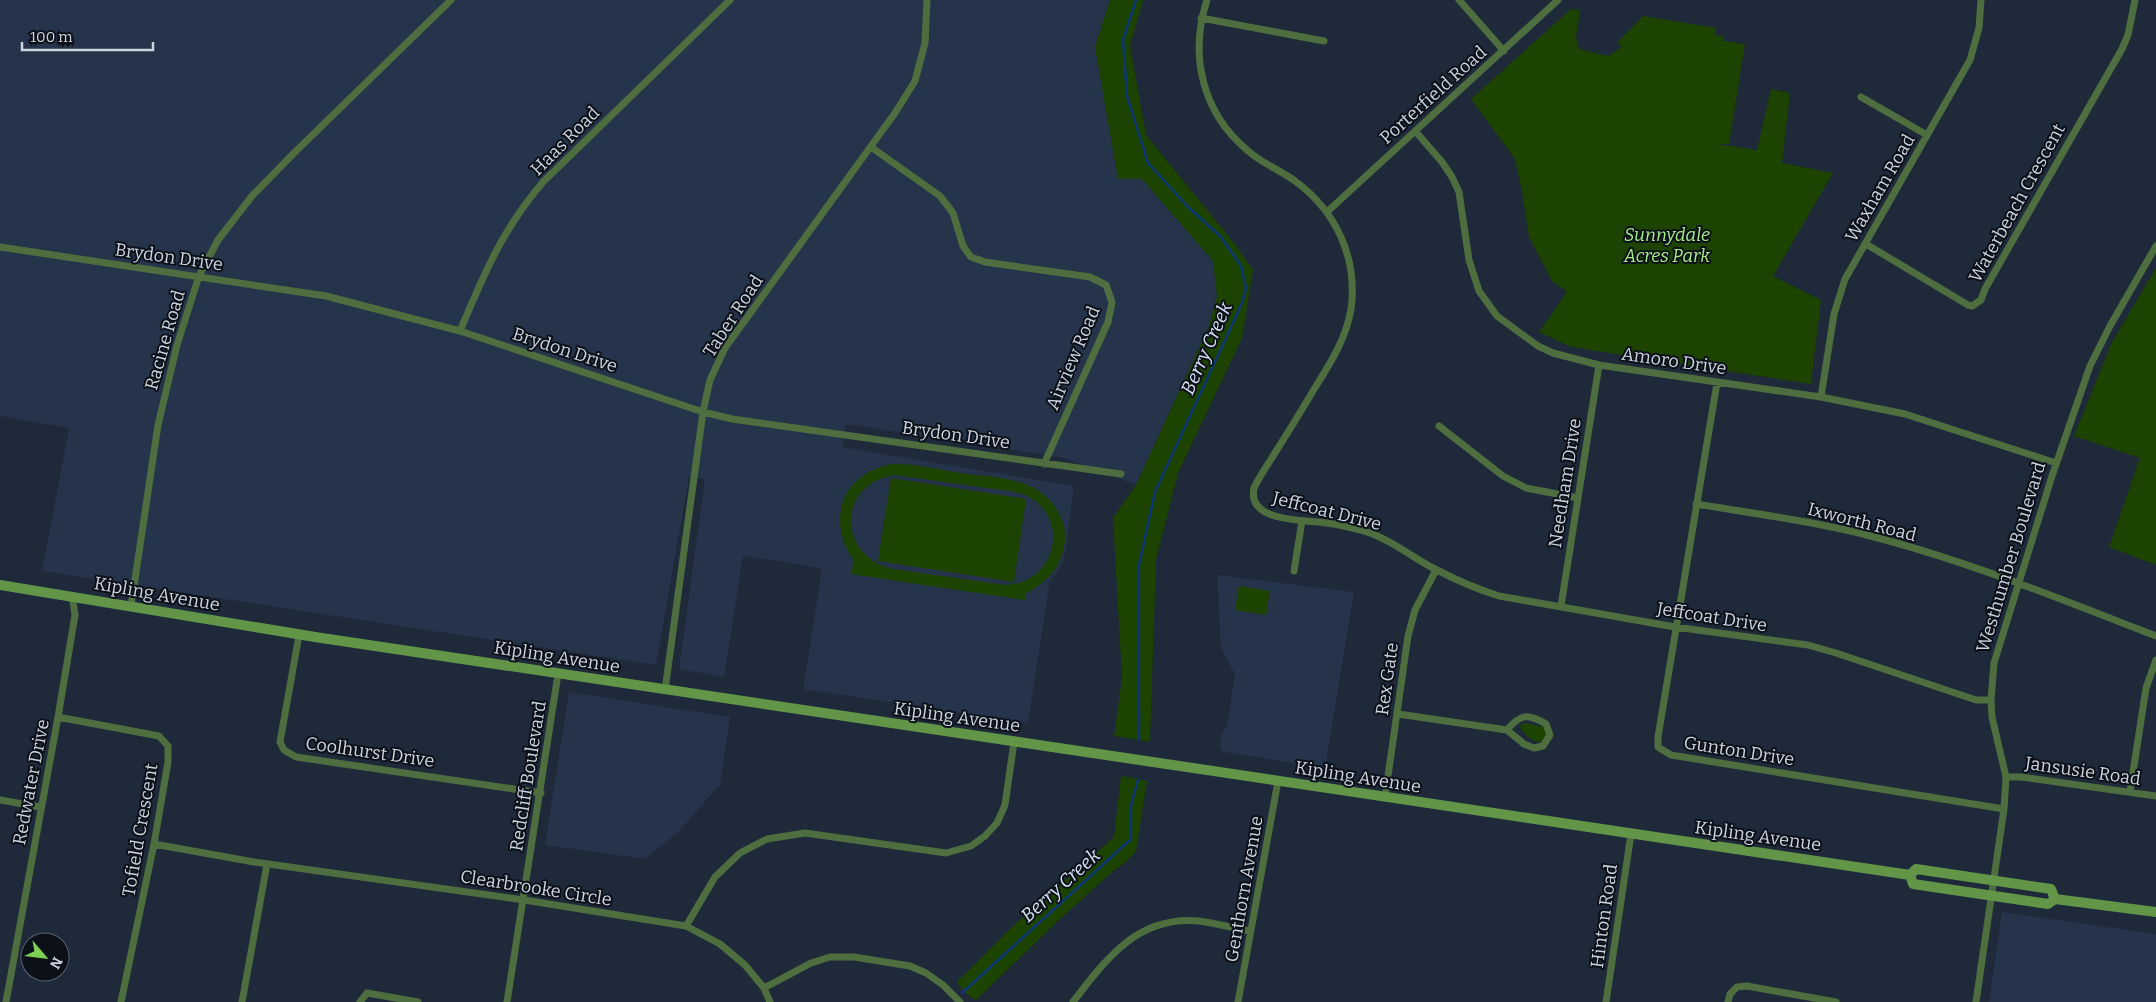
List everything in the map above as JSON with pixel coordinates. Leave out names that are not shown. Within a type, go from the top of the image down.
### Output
[{"type":"main road","name":"Kipling Avenue","points":[[0,585],[299,635],[1910,875]]},
{"type":"main road","name":"Kipling Avenue","points":[[1910,875],[1916,869],[1994,880],[2051,890],[2055,899]]},
{"type":"main road","name":"Kipling Avenue","points":[[1910,875],[1913,884],[1992,896],[2048,904],[2055,899],[2156,912]]},
{"type":"street","name":"Racine Road","points":[[131,606],[158,424],[178,345],[199,276],[218,240],[252,196],[451,0]]},
{"type":"street","name":"Haas Road","points":[[460,331],[489,262],[504,233],[524,204],[543,182],[730,0]]},
{"type":"street","name":"Taber Road","points":[[665,690],[703,412],[710,380],[726,348],[895,113],[915,81],[925,43],[928,0]]},
{"type":"street","name":"Jeffcoat Drive","points":[[1207,0],[1201,18],[1198,39],[1201,78],[1207,96],[1221,122],[1232,136],[1249,152],[1294,181],[1328,211],[1344,244],[1350,266],[1352,300],[1346,332],[1333,358],[1256,484],[1253,492],[1256,504],[1265,513],[1302,521],[1332,524],[1375,535],[1436,570],[1472,587],[1499,596],[1675,627],[1808,645],[1836,652],[1976,700],[1991,700]]},
{"type":"street","points":[[1459,0],[1504,51]]},
{"type":"street","name":"Porterfield Road","points":[[1328,211],[1558,0]]},
{"type":"street","name":"Waxham Road","points":[[1821,397],[1838,296],[1845,279],[1970,60],[1979,28],[1981,0]]},
{"type":"street","name":"Waterbeach Crescent","points":[[1866,244],[1968,305],[1972,306],[1981,300],[1985,289],[2122,49],[2128,35],[2136,0]]},
{"type":"street","points":[[1201,18],[1324,41]]},
{"type":"street","points":[[1862,97],[1927,134]]},
{"type":"street","name":"Amoro Drive","points":[[1416,132],[1442,162],[1459,192],[1474,278],[1489,305],[1503,321],[1538,346],[1553,353],[1599,365],[1821,397],[1905,414],[2056,463]]},
{"type":"street","name":"Airview Road","points":[[870,147],[940,196],[954,213],[963,246],[971,256],[984,262],[1090,277],[1106,285],[1112,302],[1108,322],[1044,464]]},
{"type":"street","name":"Westhumber Boulevard","points":[[1976,1002],[2004,809],[2006,777],[1992,717],[1991,700],[1994,663],[2056,463],[2090,366],[2156,246]]},
{"type":"street","name":"Brydon Drive","points":[[0,247],[326,296],[460,331],[703,412],[732,419],[1121,474]]},
{"type":"street","name":"Needham Drive","points":[[1561,606],[1599,365]]},
{"type":"street","name":"Gunton Drive","points":[[1717,383],[1675,627],[1658,747],[1671,755],[2004,809]]},
{"type":"street","points":[[1439,426],[1503,476],[1526,488],[1578,498]]},
{"type":"street","name":"Ixworth Road","points":[[1696,504],[1834,528],[1879,538],[2018,584],[2156,636]]},
{"type":"street","points":[[1294,570],[1302,521]]},
{"type":"street","name":"Rex Gate","points":[[1385,798],[1410,627],[1415,610],[1436,570]]},
{"type":"street","name":"Redwater Drive","points":[[6,1002],[75,615],[72,596]]},
{"type":"street","name":"Coolhurst Drive","points":[[299,635],[280,742],[290,754],[296,757],[541,793]]},
{"type":"street","points":[[2130,792],[2146,688],[2156,660]]},
{"type":"street","name":"Redcliff Boulevard","points":[[507,1002],[558,674]]},
{"type":"street","points":[[1398,714],[1507,730],[1524,744],[1534,748],[1543,746],[1550,735],[1546,724],[1537,718],[1525,716],[1516,719],[1507,730]]},
{"type":"street","name":"Tofield Crescent","points":[[58,717],[159,736],[168,746],[168,762],[154,844],[121,1002]]},
{"type":"street","points":[[686,926],[715,877],[740,853],[767,839],[806,833],[946,853],[971,846],[986,836],[997,824],[1006,805],[1014,742]]},
{"type":"street","name":"Jansusie Road","points":[[2006,777],[2021,777],[2156,796]]},
{"type":"street","name":"Genthorn Avenue","points":[[1238,1002],[1278,781]]},
{"type":"street","points":[[0,800],[40,807]]},
{"type":"street","name":"Hinton Road","points":[[1606,1002],[1632,834]]},
{"type":"street","name":"Clearbrooke Circle","points":[[154,844],[267,864],[524,900],[686,926],[720,944],[745,965],[764,988],[770,1002]]},
{"type":"street","points":[[242,1002],[267,864]]},
{"type":"street","points":[[1073,1002],[1120,946],[1152,927],[1182,921],[1198,921],[1250,932]]},
{"type":"street","points":[[764,988],[811,963],[830,957],[854,957],[910,966],[926,973],[960,1002]]},
{"type":"street","points":[[1728,1002],[1730,994],[1737,987],[1747,986],[1836,1002]]},
{"type":"street","points":[[360,1002],[368,993],[418,1002]]},
{"type":"shaded area","points":[[0,0],[1110,0],[1095,47],[1142,179],[1213,261],[1217,296],[1209,326],[1136,485],[1064,458],[846,424],[842,447],[1074,486],[1066,549],[1062,564],[1048,584],[1028,723],[803,689],[822,569],[785,562],[743,556],[724,677],[679,669],[705,479],[689,477],[656,665],[42,571],[69,428],[0,416]]},
{"type":"shaded area","points":[[1217,575],[1354,592],[1325,768],[1223,752],[1220,745],[1222,733],[1227,725],[1235,674],[1221,648]]},
{"type":"shaded area","points":[[569,692],[730,717],[720,785],[678,832],[645,859],[545,845]]},
{"type":"shaded area","points":[[2002,912],[2156,934],[2156,1002],[1989,1002]]},
{"type":"green space","points":[[1110,0],[1143,0],[1130,46],[1146,135],[1234,243],[1253,270],[1242,338],[1178,473],[1156,559],[1150,742],[1114,736],[1122,678],[1113,518],[1136,485],[1209,326],[1217,296],[1213,261],[1142,179],[1118,179],[1095,47]]},
{"type":"green space","name":"Sunnydale Acres Park","points":[[1571,9],[1580,10],[1576,38],[1579,49],[1608,56],[1622,47],[1617,43],[1643,16],[1716,28],[1714,35],[1724,36],[1724,41],[1745,44],[1729,144],[1717,144],[1757,150],[1771,89],[1790,93],[1782,163],[1833,173],[1773,276],[1821,300],[1811,384],[1571,347],[1539,332],[1567,292],[1552,281],[1529,237],[1515,159],[1471,99]]},
{"type":"green space","points":[[2156,268],[2156,565],[2109,547],[2140,458],[2074,436],[2112,342]]},
{"type":"green space","points":[[892,464],[909,465],[1002,478],[1028,485],[1050,500],[1063,522],[1065,541],[1057,566],[1041,584],[1026,594],[1025,600],[851,574],[854,561],[841,530],[840,515],[843,501],[850,488],[875,469]],"holes":[[[894,475],[1016,492],[1034,500],[1046,512],[1052,527],[1053,543],[1048,558],[1039,572],[1024,581],[1005,585],[893,569],[875,562],[861,550],[853,536],[851,521],[853,506],[862,492],[875,481]]]},
{"type":"green space","points":[[891,478],[1026,499],[1014,582],[878,561]]},
{"type":"green space","points":[[1239,586],[1270,591],[1266,615],[1235,610]]},
{"type":"green space","points":[[1524,723],[1544,727],[1547,732],[1546,738],[1537,742],[1528,737],[1520,726]]},
{"type":"green space","points":[[1121,776],[1147,781],[1136,851],[1061,918],[976,1000],[967,995],[957,982],[1015,924],[1114,837]]},
{"type":"waterway","name":"Berry Creek","points":[[1136,0],[1123,40],[1127,96],[1148,163],[1187,206],[1221,237],[1241,266],[1246,288],[1242,303],[1155,492],[1139,565],[1139,740]]},
{"type":"waterway","name":"Berry Creek","points":[[962,993],[1131,839],[1131,805],[1138,780]]}]
